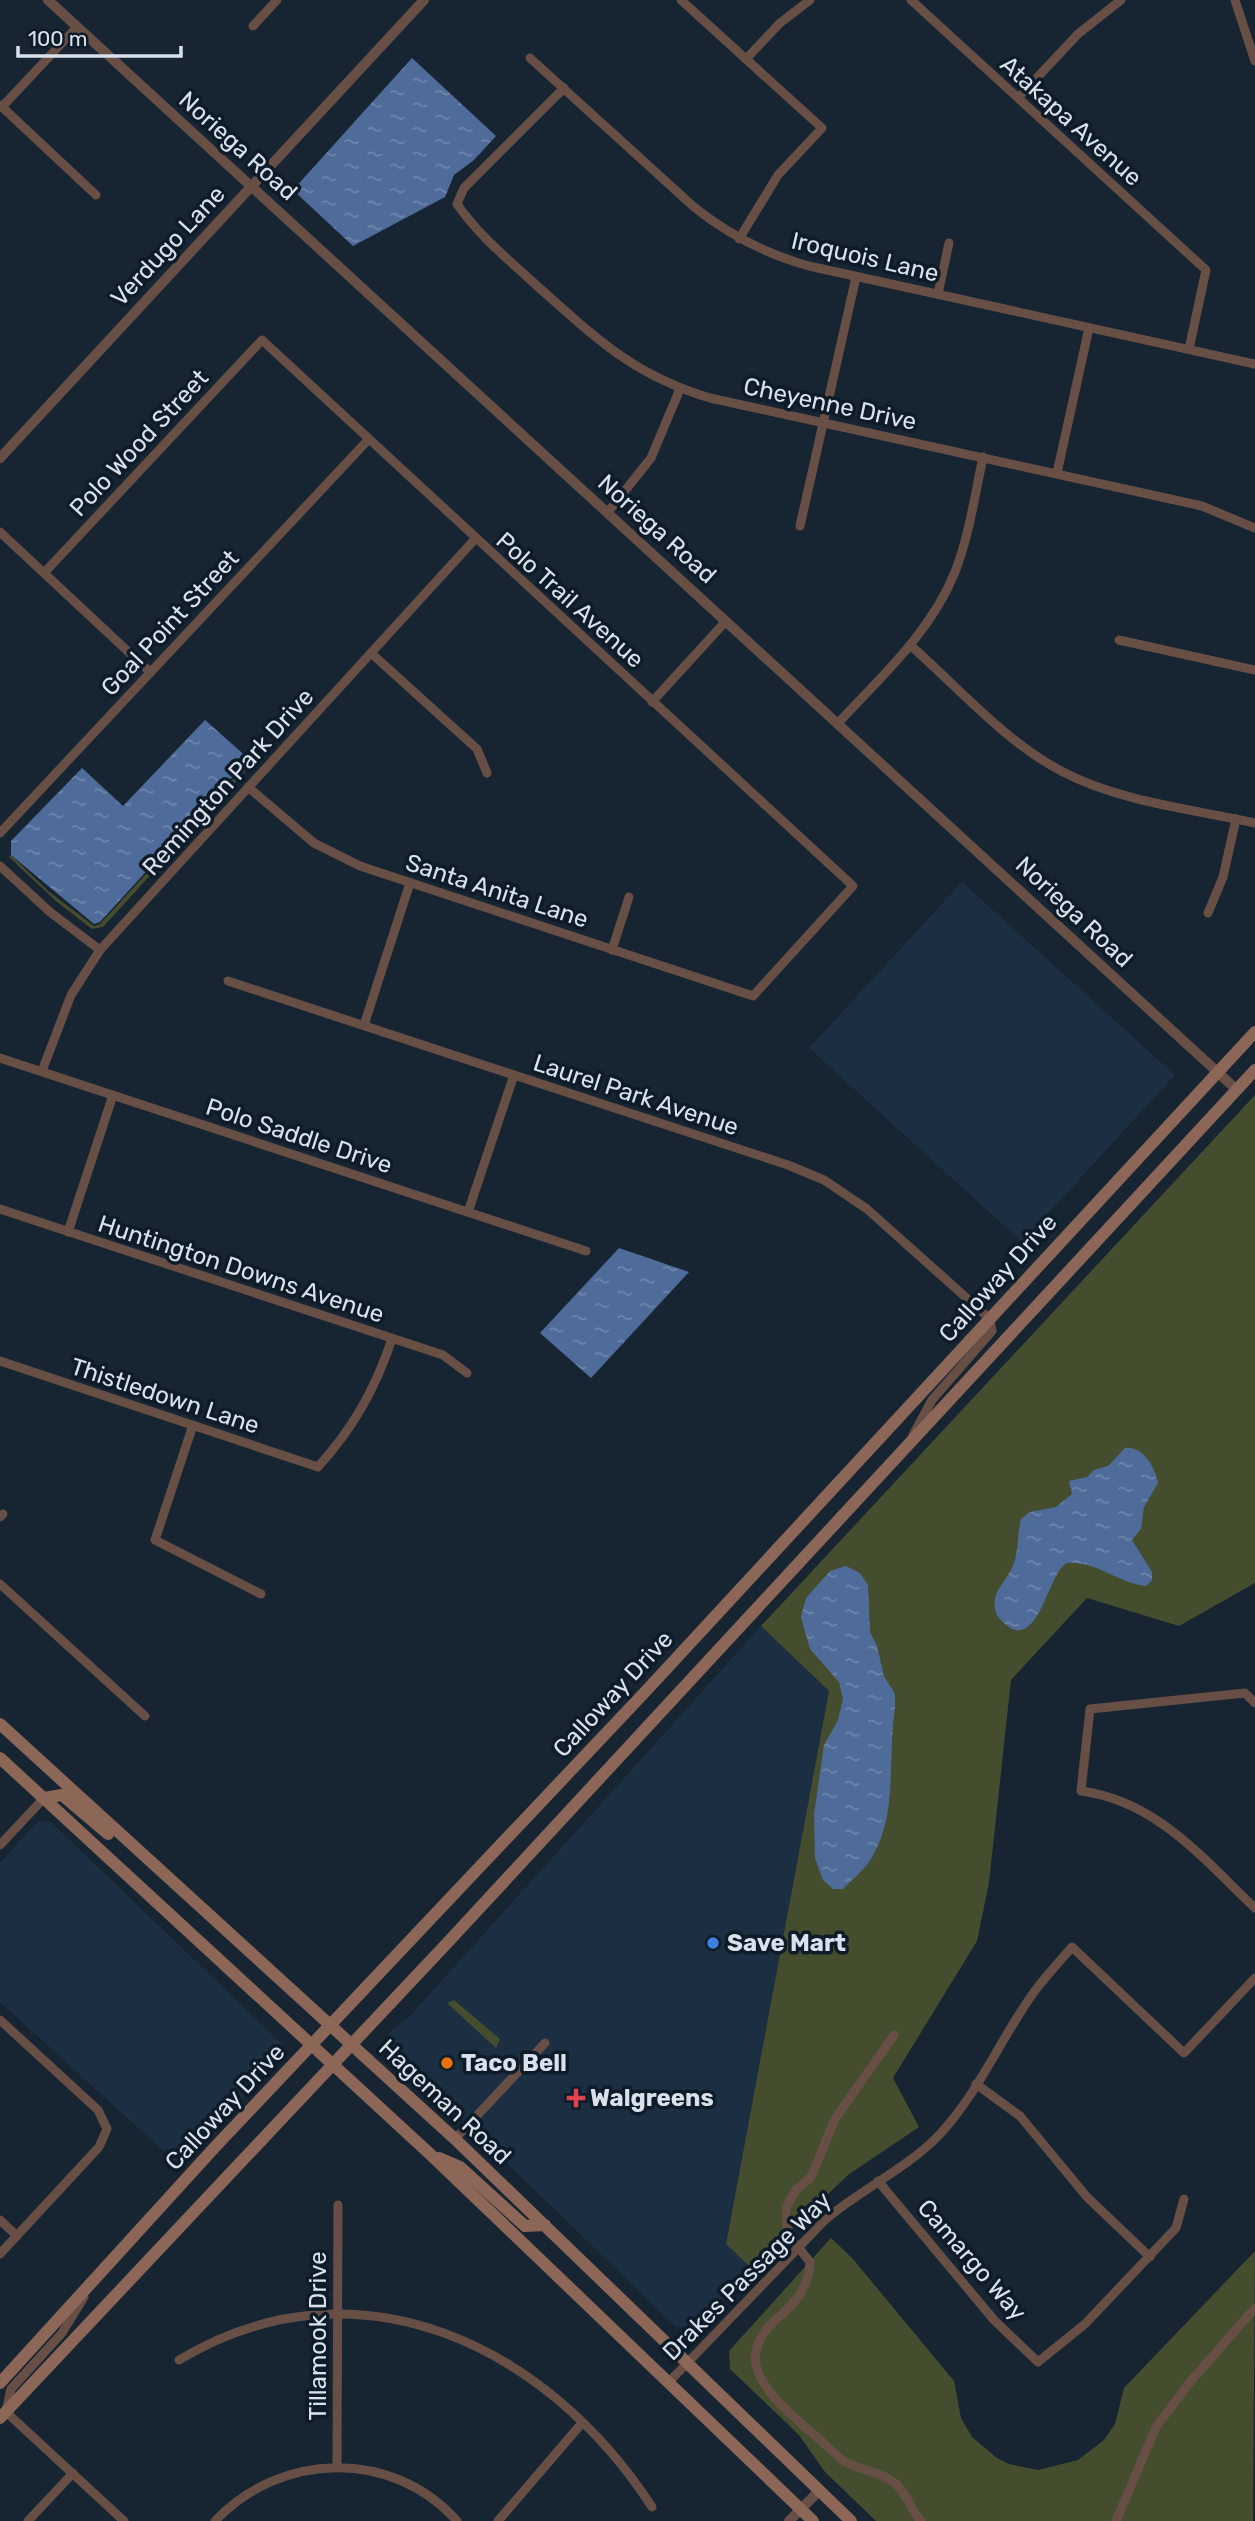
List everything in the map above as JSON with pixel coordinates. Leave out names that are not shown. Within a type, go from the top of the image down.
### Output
[{"type":"main road","name":"Calloway Drive","points":[[0,2383],[1255,1032]]},
{"type":"main road","name":"Calloway Drive","points":[[3,2415],[352,2044],[1255,1070]]},
{"type":"main road","name":"Hageman Road","points":[[0,1724],[455,2139],[851,2521]]},
{"type":"main road","name":"Hageman Road","points":[[0,1758],[334,2063],[813,2521]]},
{"type":"main road","points":[[44,1798],[62,1795],[141,1863],[167,1877]]},
{"type":"main road","points":[[430,2154],[460,2167],[525,2227],[545,2225]]},
{"type":"street","name":"Noriega Road","points":[[48,0],[1237,1090]]},
{"type":"street","points":[[253,26],[277,0]]},
{"type":"street","name":"Verdugo Lane","points":[[0,458],[424,0]]},
{"type":"street","points":[[681,0],[821,128],[778,175],[739,239]]},
{"type":"street","points":[[746,59],[780,23],[810,0]]},
{"type":"street","name":"Atakapa Avenue","points":[[911,0],[1206,270],[1189,349]]},
{"type":"street","points":[[1100,0],[1107,9]]},
{"type":"street","points":[[1018,98],[1079,34],[1121,0]]},
{"type":"street","points":[[1235,0],[1255,61]]},
{"type":"street","points":[[77,27],[1,106],[96,195]]},
{"type":"street","name":"Iroquois Lane","points":[[530,58],[694,206],[739,239],[785,260],[1255,364]]},
{"type":"street","name":"Cheyenne Drive","points":[[564,88],[464,188],[457,204],[474,229],[605,346],[635,368],[680,389],[1202,506],[1255,527]]},
{"type":"street","points":[[938,295],[949,243]]},
{"type":"street","points":[[800,526],[856,276]]},
{"type":"street","points":[[1057,474],[1089,327]]},
{"type":"street","name":"Polo Trail Avenue","points":[[262,340],[853,886],[752,996]]},
{"type":"street","name":"Polo Wood Street","points":[[44,573],[262,340]]},
{"type":"street","points":[[608,512],[651,458],[680,389]]},
{"type":"street","name":"Goal Point Street","points":[[0,832],[368,440]]},
{"type":"street","points":[[838,723],[929,621],[955,571],[983,457]]},
{"type":"street","points":[[0,532],[150,672]]},
{"type":"street","name":"Remington Park Drive","points":[[42,1071],[71,995],[100,950],[475,539]]},
{"type":"street","points":[[652,702],[726,621]]},
{"type":"street","points":[[1119,640],[1255,670]]},
{"type":"street","points":[[910,645],[1026,749],[1063,772],[1111,791],[1255,823]]},
{"type":"street","points":[[371,653],[477,749],[487,774]]},
{"type":"street","name":"Santa Anita Lane","points":[[248,787],[314,842],[360,866],[752,996]]},
{"type":"street","points":[[1208,913],[1223,877],[1236,819]]},
{"type":"street","points":[[0,866],[50,912],[100,950]]},
{"type":"street","points":[[364,1025],[410,883]]},
{"type":"street","points":[[611,950],[629,897]]},
{"type":"street","name":"Laurel Park Avenue","points":[[228,981],[788,1165],[824,1180],[867,1209],[989,1320]]},
{"type":"street","name":"Polo Saddle Drive","points":[[0,1058],[586,1251]]},
{"type":"street","points":[[468,1212],[514,1075]]},
{"type":"street","points":[[68,1232],[113,1095]]},
{"type":"street","name":"Huntington Downs Avenue","points":[[0,1209],[443,1356],[467,1373]]},
{"type":"street","points":[[909,1442],[932,1400],[992,1331],[989,1320]]},
{"type":"street","name":"Thistledown Lane","points":[[0,1362],[318,1466],[341,1442],[363,1409],[380,1374],[392,1339]]},
{"type":"street","points":[[193,1425],[155,1540],[261,1594]]},
{"type":"street","points":[[0,1584],[145,1716]]},
{"type":"street","points":[[1255,1703],[1245,1693],[1090,1709],[1081,1791],[1116,1798],[1152,1814],[1255,1908]]},
{"type":"street","points":[[0,1845],[44,1798]]},
{"type":"street","name":"Drakes Passage Way","points":[[668,2383],[845,2203],[920,2152],[939,2134],[976,2084],[1033,1993],[1072,1947],[1184,2053],[1255,1978]]},
{"type":"street","points":[[0,2020],[98,2110],[107,2129],[99,2147],[0,2254]]},
{"type":"street","points":[[894,2035],[835,2119],[811,2177],[796,2190],[786,2207],[787,2233],[810,2262],[807,2285],[798,2301],[763,2336],[756,2350],[759,2371],[784,2410],[845,2462],[882,2475],[896,2485],[921,2521]]},
{"type":"street","points":[[455,2139],[545,2043]]},
{"type":"street","points":[[976,2084],[1020,2116],[1087,2197],[1150,2257],[1176,2228],[1184,2199]]},
{"type":"street","name":"Camargo Way","points":[[878,2181],[994,2320],[1038,2362],[1085,2324],[1150,2257]]},
{"type":"street","name":"Tillamook Drive","points":[[337,2466],[338,2205]]},
{"type":"street","points":[[0,2220],[17,2236]]},
{"type":"street","points":[[99,2274],[61,2333],[11,2389],[3,2415],[73,2473],[124,2521]]},
{"type":"street","points":[[1116,2521],[1156,2427],[1190,2382],[1255,2308]]},
{"type":"street","points":[[179,2360],[214,2340],[259,2323],[312,2313],[337,2312],[398,2318],[471,2343],[527,2377],[582,2423],[618,2459],[652,2507]]},
{"type":"street","points":[[498,2521],[582,2423]]},
{"type":"street","points":[[215,2521],[238,2499],[272,2480],[313,2468],[337,2466],[359,2468],[397,2479],[436,2501],[457,2521]]},
{"type":"street","points":[[29,2521],[73,2473]]},
{"type":"street","points":[[789,2521],[820,2490]]},
{"type":"shaded area","points":[[962,882],[1175,1075],[1022,1242],[809,1048]]},
{"type":"shaded area","points":[[761,1626],[829,1691],[726,2244],[752,2269],[691,2326],[676,2327],[386,2046],[389,2032],[409,2017]]},
{"type":"shaded area","points":[[38,1821],[51,1822],[281,2043],[281,2057],[180,2166],[0,2002],[0,1863]]},
{"type":"green space","points":[[250,761],[253,763],[103,927],[92,929],[57,902],[9,857],[11,855],[48,891],[94,926],[100,924]]},
{"type":"green space","points":[[1255,1095],[1255,1583],[1179,1626],[1087,1598],[1011,1680],[989,1883],[977,1941],[893,2078],[919,2127],[848,2175],[751,2268],[726,2244],[829,1691],[761,1626]]},
{"type":"green space","points":[[454,2000],[500,2039],[496,2048],[447,2003]]},
{"type":"green space","points":[[831,2238],[853,2259],[954,2381],[961,2418],[972,2437],[997,2458],[1009,2464],[1038,2470],[1078,2460],[1104,2440],[1115,2424],[1124,2388],[1255,2251],[1253,2521],[876,2521],[825,2472],[799,2435],[730,2369],[729,2351]]},
{"type":"water","points":[[412,58],[496,136],[474,160],[454,175],[445,197],[353,246],[293,190]]},
{"type":"water","points":[[205,720],[249,759],[100,922],[94,924],[11,855],[11,841],[82,768],[123,806]]},
{"type":"water","points":[[619,1248],[689,1272],[591,1378],[540,1333]]},
{"type":"water","points":[[1125,1448],[1143,1454],[1154,1470],[1158,1483],[1144,1507],[1141,1529],[1132,1540],[1152,1572],[1152,1580],[1146,1586],[1136,1584],[1097,1568],[1067,1563],[1053,1581],[1033,1622],[1024,1629],[1013,1629],[998,1617],[995,1602],[998,1590],[1015,1560],[1021,1519],[1030,1512],[1056,1507],[1072,1494],[1069,1481],[1087,1477],[1094,1470],[1108,1466]]},
{"type":"water","points":[[846,1566],[860,1573],[868,1585],[870,1632],[877,1646],[884,1676],[895,1694],[895,1708],[885,1826],[869,1862],[860,1873],[843,1889],[833,1889],[823,1880],[815,1858],[814,1814],[824,1745],[838,1720],[843,1699],[839,1682],[810,1649],[801,1617],[806,1598],[830,1571]]},
{"type":"place","name":"Save Mart","points":[[713,1943]]},
{"type":"place","name":"Taco Bell","points":[[447,2063]]},
{"type":"place","name":"Walgreens","points":[[576,2098]]}]
